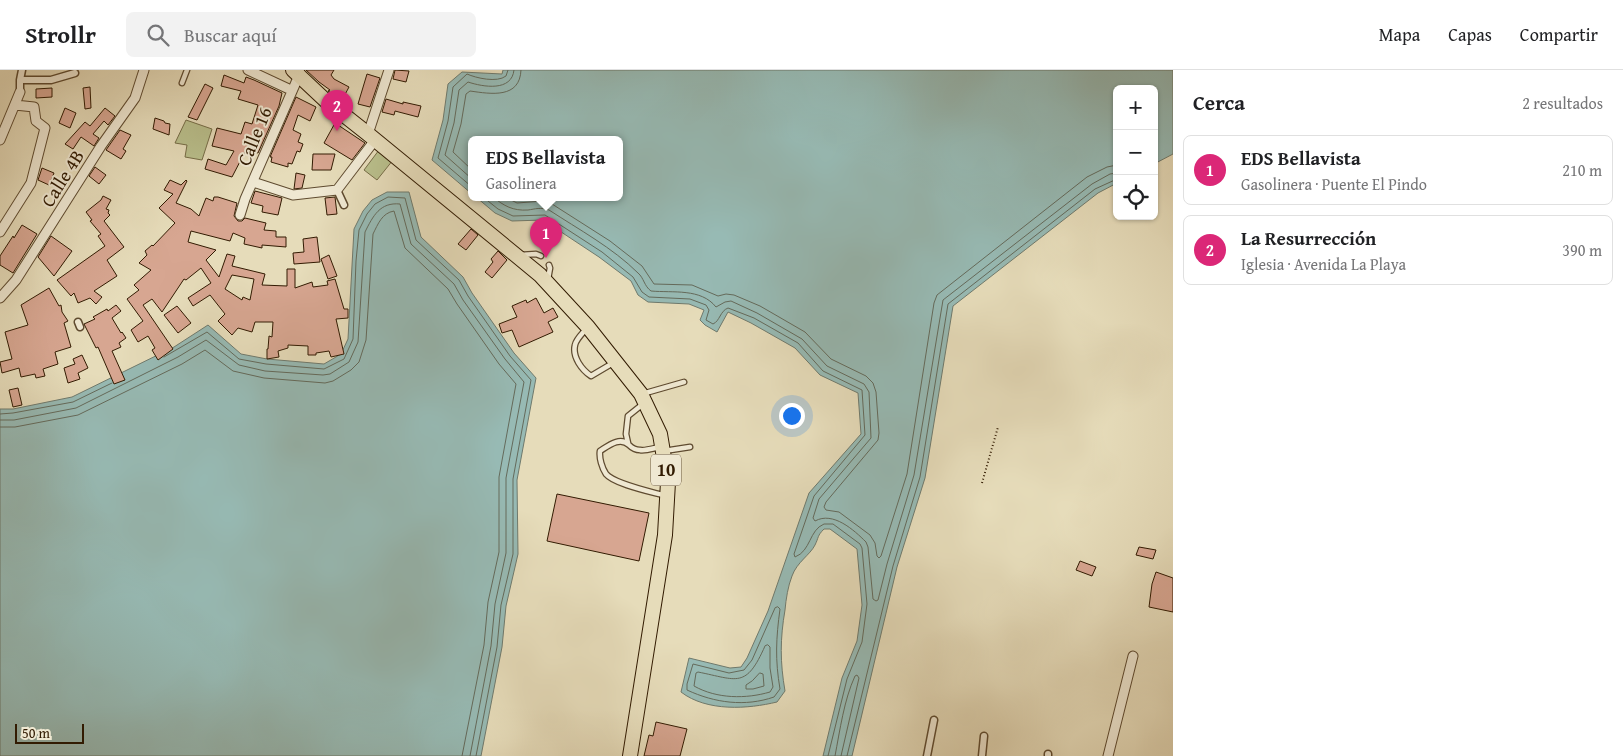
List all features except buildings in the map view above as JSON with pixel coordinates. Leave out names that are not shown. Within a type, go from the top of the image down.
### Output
[{"type":"main road","name":"10","points":[[297,72],[325,100],[516,255],[547,283],[588,327],[643,398],[660,434],[668,482],[666,535],[630,756]]},
{"type":"street","points":[[0,140],[4,123],[15,105],[20,92],[22,70]]},
{"type":"street","name":"Calle 4B","points":[[0,298],[16,280],[101,146],[135,98],[144,70]]},
{"type":"street","points":[[248,70],[291,90]]},
{"type":"street","points":[[253,182],[293,195],[337,190],[374,139],[389,70]]},
{"type":"street","name":"Calle 16","points":[[240,215],[244,199],[253,182],[297,72]]},
{"type":"street","points":[[20,80],[51,80],[75,73]]},
{"type":"street","points":[[0,232],[31,182],[45,128],[36,121],[34,107],[15,105]]},
{"type":"street","points":[[337,190],[344,205]]},
{"type":"street","points":[[1108,756],[1133,656]]},
{"type":"street","points":[[927,756],[934,720]]},
{"type":"street","points":[[982,756],[984,736]]},
{"type":"lane","points":[[182,83],[186,70]]},
{"type":"lane","points":[[516,255],[536,254],[541,256]]},
{"type":"lane","points":[[547,283],[550,274],[549,265]]},
{"type":"lane","points":[[588,327],[575,343],[575,355],[584,372],[591,376],[616,361]]},
{"type":"lane","points":[[684,382],[643,398],[628,416],[626,434],[628,443],[632,448],[640,451],[690,447]]},
{"type":"lane","points":[[628,443],[622,441],[610,444],[600,452],[599,458],[606,475],[624,484],[667,496]]},
{"type":"path","points":[[982,483],[998,427]]},
{"type":"green space","points":[[186,120],[212,129],[202,160],[185,157],[187,145],[175,143]]},
{"type":"green space","points":[[379,150],[393,160],[377,180],[364,170]]},
{"type":"water","points":[[503,70],[1173,70],[1173,154],[1158,162],[1158,85],[1113,85],[1113,185],[1098,193],[953,306],[925,478],[897,567],[852,756],[823,756],[842,678],[857,641],[862,605],[857,549],[830,529],[824,529],[820,533],[813,549],[794,571],[791,580],[781,641],[781,660],[785,691],[777,702],[741,707],[715,706],[703,703],[681,692],[689,658],[730,668],[741,667],[747,658],[768,611],[809,493],[861,434],[858,393],[820,375],[795,348],[751,323],[728,312],[717,332],[700,320],[704,310],[689,304],[648,302],[638,295],[631,281],[543,220],[512,221],[495,213],[481,201],[623,201],[623,136],[468,136],[468,191],[432,160],[443,120],[448,84],[462,72],[502,74]]},
{"type":"water","points":[[387,192],[409,192],[421,237],[463,277],[514,353],[536,378],[517,480],[518,554],[506,606],[502,647],[481,756],[0,756],[0,409],[13,409],[72,397],[174,347],[208,325],[241,354],[267,359],[324,364],[341,354],[348,339],[354,229],[363,211],[372,200]]},
{"type":"place","name":"La Resurrección","points":[[337,131]]},
{"type":"place","name":"EDS Bellavista","points":[[546,258]]}]
